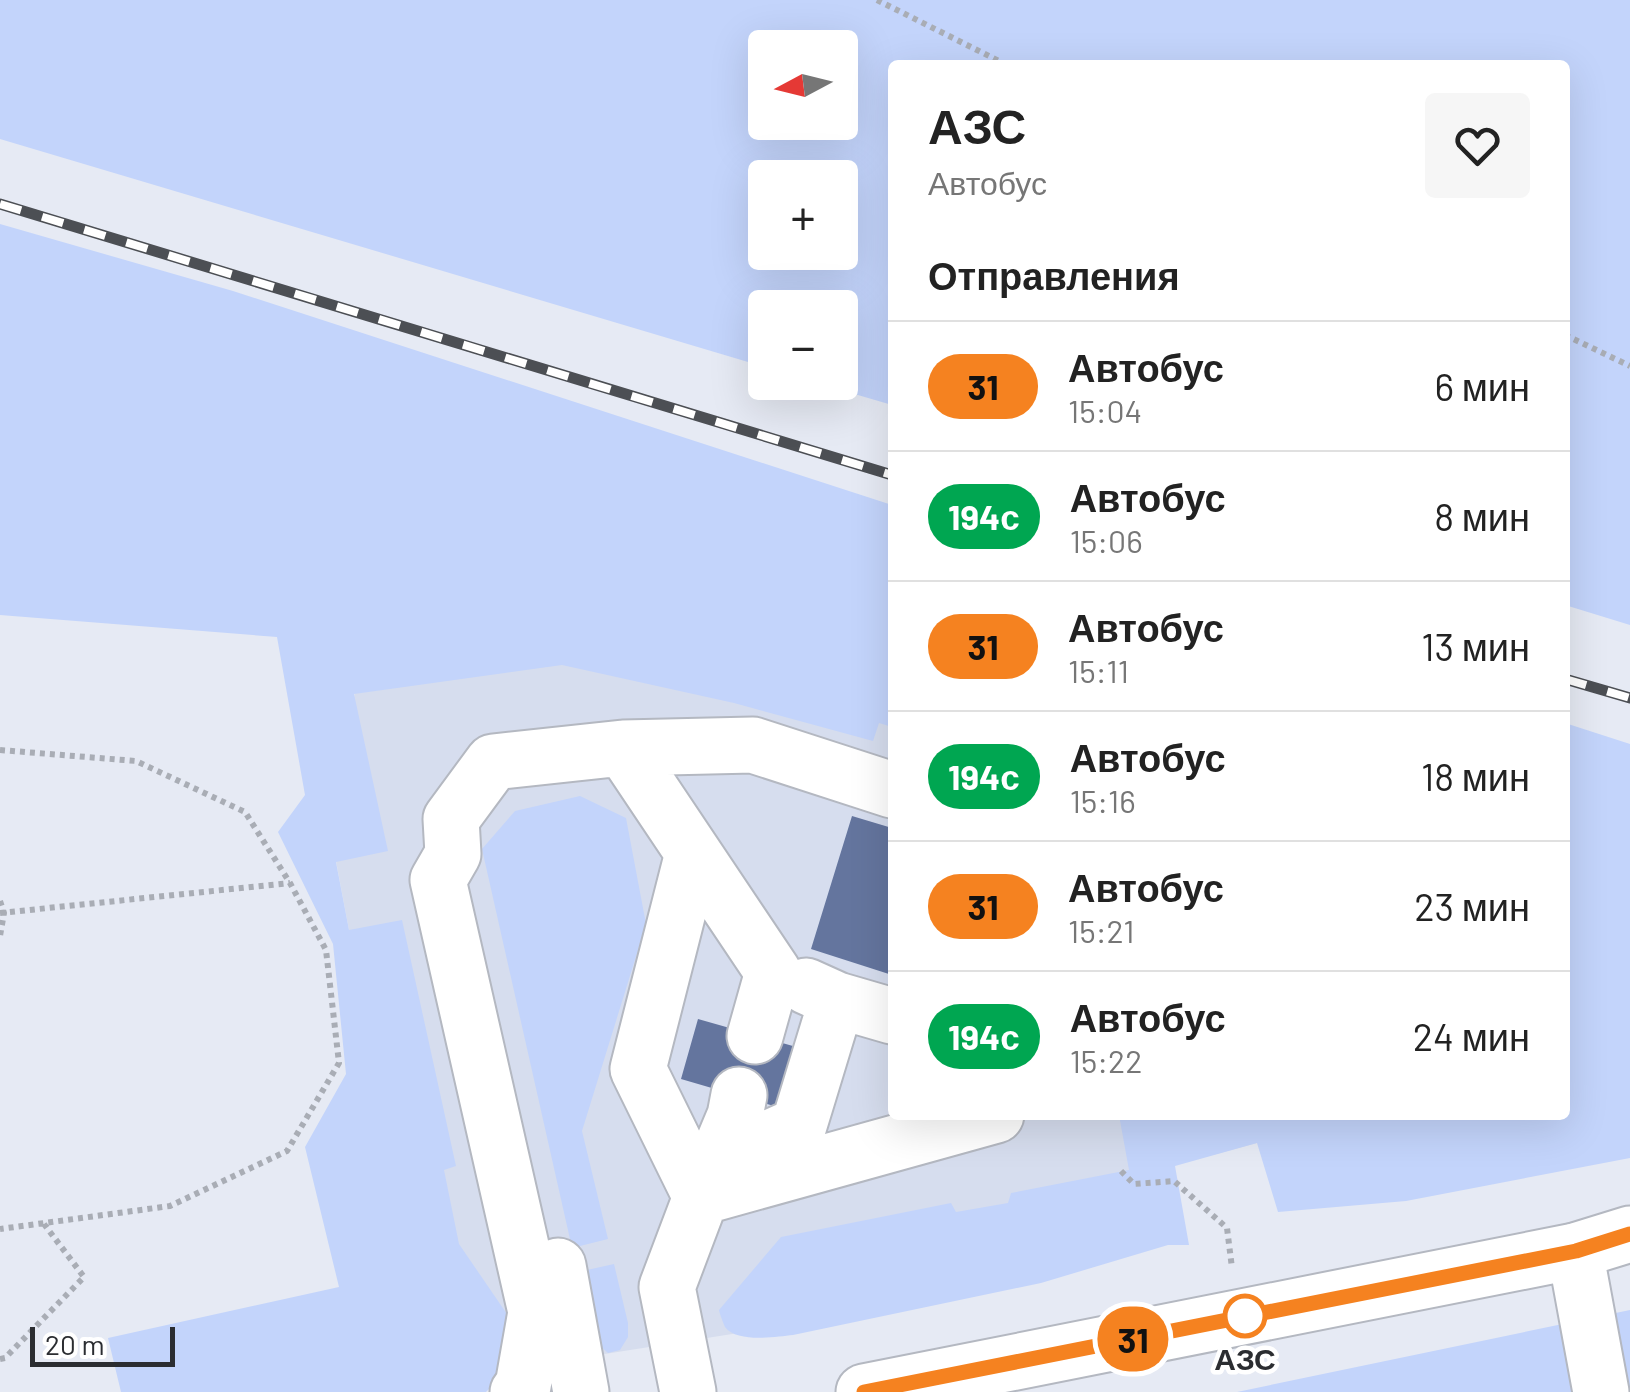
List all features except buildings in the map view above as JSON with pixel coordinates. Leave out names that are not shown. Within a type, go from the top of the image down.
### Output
[{"type":"main road","points":[[518,1392],[523,1386],[536,1312],[438,880],[453,854],[451,818],[494,762],[623,748],[753,745],[888,789]]},
{"type":"main road","points":[[623,748],[773,972],[836,1000],[888,1015]]},
{"type":"main road","points":[[692,852],[638,1069],[708,1180]]},
{"type":"main road","points":[[453,854],[468,873],[558,1264],[581,1392]]},
{"type":"main road","points":[[755,1036],[773,972]]},
{"type":"main road","points":[[708,1180],[799,1125],[836,1000]]},
{"type":"main road","points":[[688,1392],[668,1287],[735,1116],[739,1096]]},
{"type":"main road","points":[[708,1180],[974,1120]]},
{"type":"main road","points":[[864,1392],[1576,1251],[1630,1234]]},
{"type":"main road","points":[[1576,1251],[1601,1392]]},
{"type":"path","points":[[877,0],[997,60]]},
{"type":"path","points":[[1570,338],[1630,366]]},
{"type":"path","points":[[0,750],[136,761],[245,812],[326,950],[339,1064],[287,1151],[170,1206],[0,1229]]},
{"type":"path","points":[[2,913],[290,883]]},
{"type":"path","points":[[0,901],[0,936]]},
{"type":"path","points":[[1121,1171],[1134,1184],[1174,1182],[1227,1228]]},
{"type":"path","points":[[0,1359],[84,1277],[43,1223]]},
{"type":"shaded area","points":[[0,0],[1630,0],[1630,625],[1570,607],[1570,60],[888,60],[888,404],[858,395],[858,290],[748,290],[748,362],[0,139]]},
{"type":"shaded area","points":[[0,224],[233,291],[888,504],[888,726],[879,723],[873,741],[734,703],[562,665],[354,694],[388,851],[336,862],[349,930],[402,920],[456,1166],[444,1170],[459,1244],[509,1317],[509,1369],[486,1392],[121,1392],[108,1338],[339,1287],[305,1147],[346,1074],[333,944],[278,832],[305,795],[277,637],[0,615]]},
{"type":"shaded area","points":[[360,644],[888,659],[888,1120],[1413,1120],[1257,1143],[1175,1165],[745,1332],[509,1369],[450,1317],[349,930],[336,861]]},
{"type":"shaded area","points":[[1570,725],[1630,744],[1630,1158],[1406,1201],[1278,1212],[1257,1143],[1175,1166],[1189,1245],[1168,1245],[1041,1283],[793,1335],[747,1337],[725,1327],[719,1310],[781,1237],[951,1203],[956,1212],[1008,1203],[1011,1193],[1129,1170],[1120,1120],[1570,1120]]},
{"type":"shaded area","points":[[580,796],[626,818],[646,924],[582,1131],[608,1239],[572,1248],[482,849],[515,811]]},
{"type":"shaded area","points":[[614,1264],[628,1337],[620,1350],[608,1353],[598,1344],[578,1272]]},
{"type":"shaded area","points":[[1630,1310],[1630,1392],[1237,1392]]},
{"type":"railway","points":[[0,204],[888,474]]},
{"type":"railway","points":[[1570,680],[1630,698]]},
{"type":"bus line","name":"31","points":[[864,1392],[1576,1251],[1630,1234]]},
{"type":"place","name":"АЗС","points":[[1245,1316]]}]
